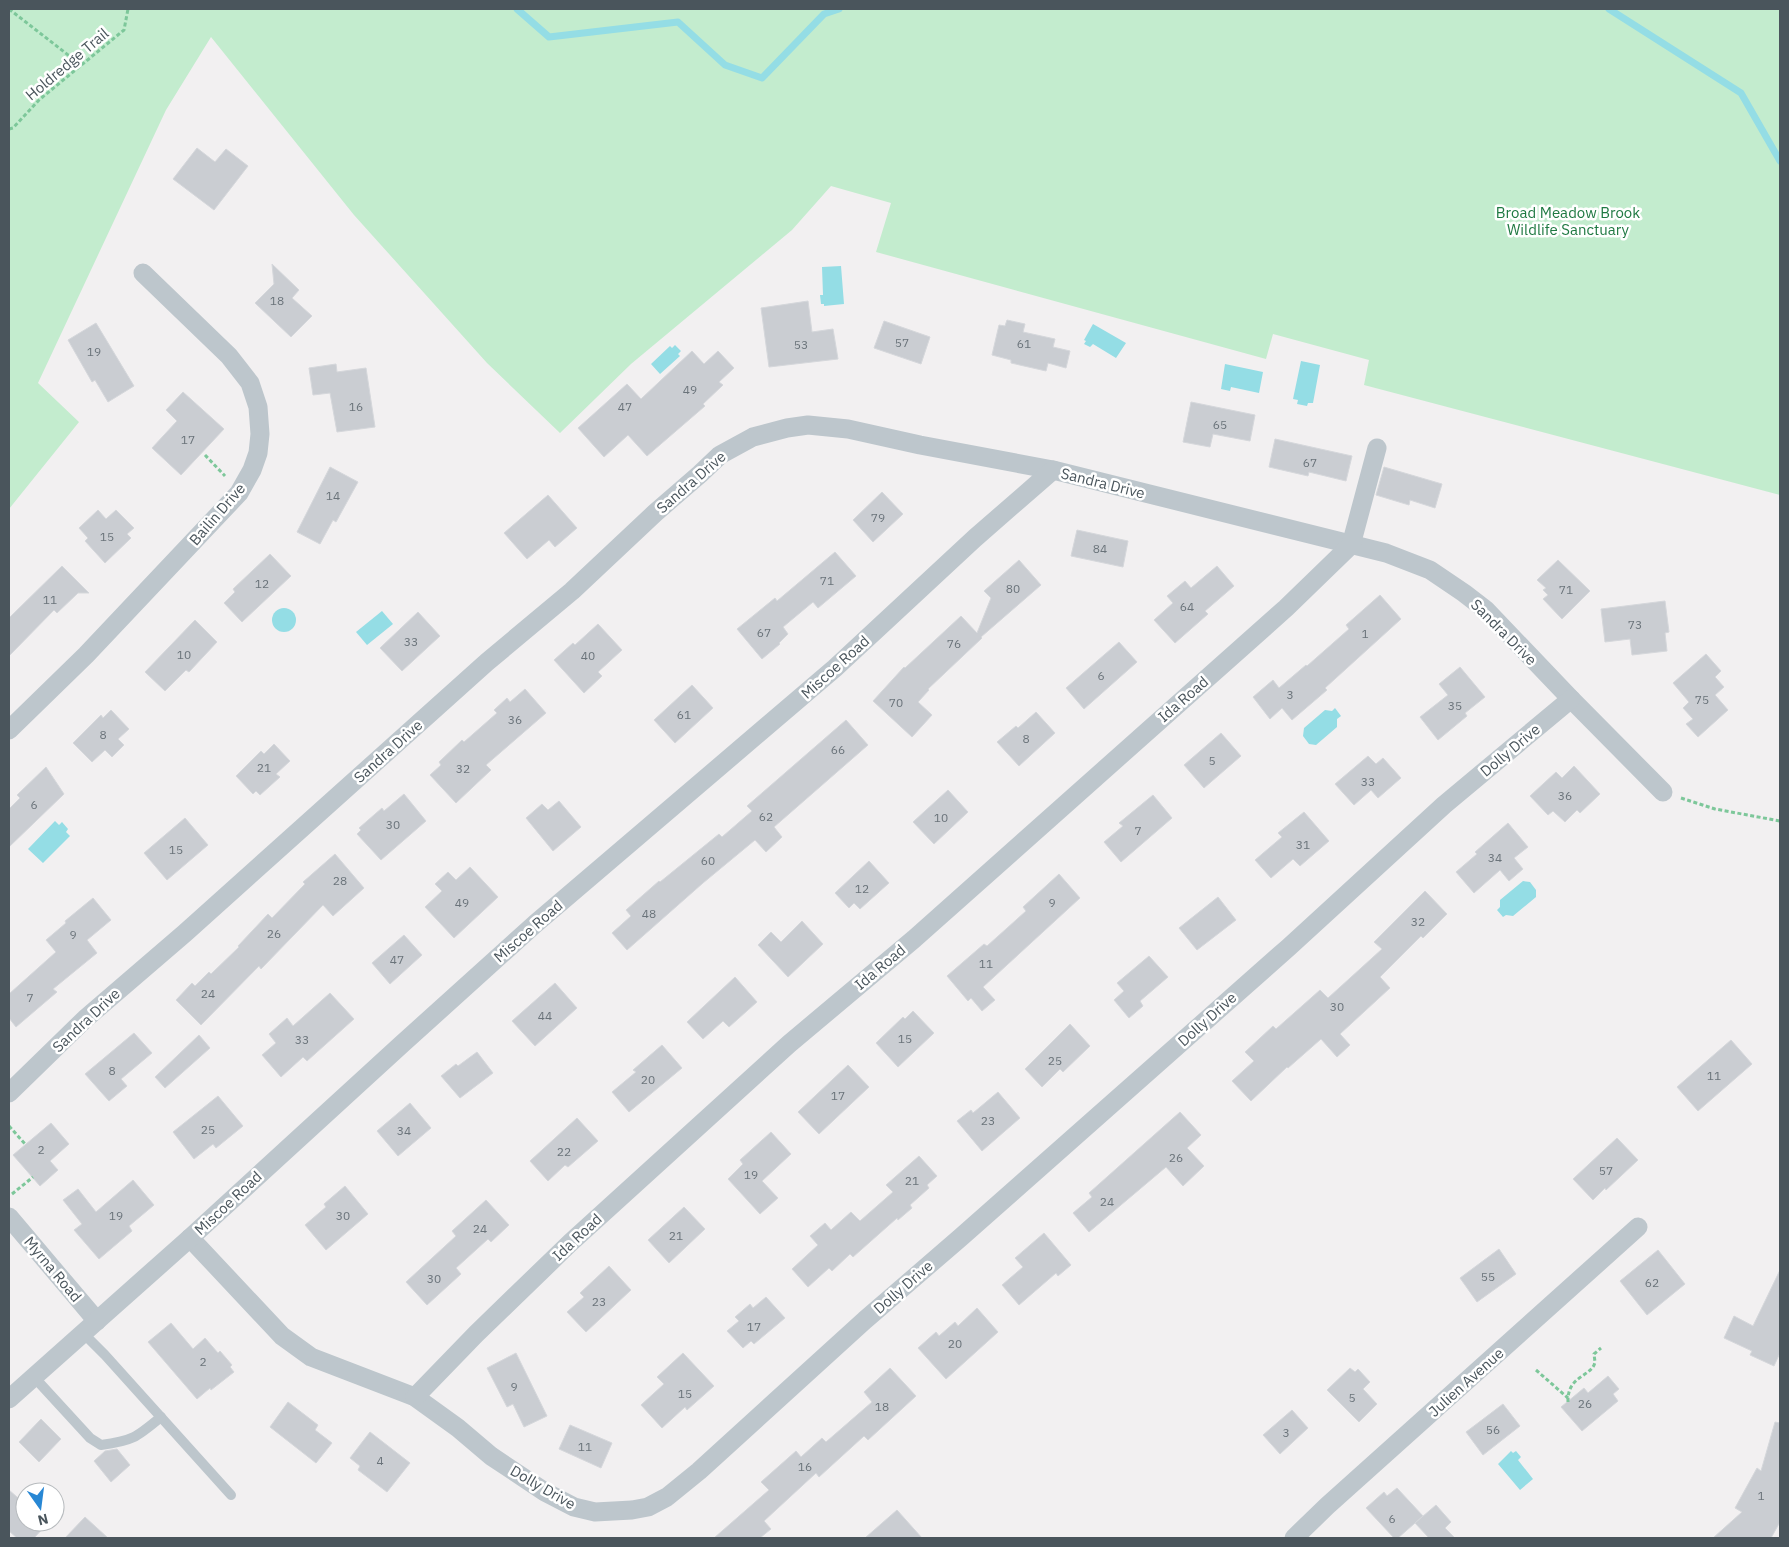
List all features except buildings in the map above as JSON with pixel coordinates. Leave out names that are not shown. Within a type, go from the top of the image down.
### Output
[{"type":"street","name":"Bailin Drive","points":[[9,730],[86,655],[239,493],[252,470],[258,453],[260,418],[250,383],[229,356],[143,273]]},
{"type":"street","name":"Sandra Drive","points":[[9,1094],[85,1019],[190,929],[487,662],[572,591],[720,455],[738,444],[759,435],[787,428],[808,425],[848,429],[1053,470],[1386,554],[1430,570],[1486,610],[1570,700],[1663,792]]},
{"type":"street","points":[[1351,545],[1377,448]]},
{"type":"street","name":"Miscoe Road","points":[[9,1399],[190,1238],[535,924],[835,668],[975,538],[1053,470]]},
{"type":"street","name":"Ida Road","points":[[415,1397],[476,1334],[576,1237],[789,1044],[914,939],[1286,608],[1351,545]]},
{"type":"street","name":"Dolly Drive","points":[[190,1238],[282,1336],[311,1357],[415,1397],[451,1422],[491,1456],[545,1492],[574,1507],[595,1512],[648,1507],[667,1497],[699,1471],[864,1320],[960,1238],[1289,947],[1444,805],[1570,700]]},
{"type":"street","name":"Myrna Road","points":[[9,1216],[90,1327]]},
{"type":"street","name":"Julien Avenue","points":[[1294,1538],[1327,1506],[1638,1227]]},
{"type":"lane","points":[[90,1327],[161,1417],[231,1495]]},
{"type":"lane","points":[[34,1377],[90,1438],[101,1445],[122,1442],[136,1437],[161,1417]]},
{"type":"path","points":[[9,9],[81,65]]},
{"type":"path","name":"Holdredge Trail","points":[[9,129],[13,128],[39,100],[124,30],[128,9]]},
{"type":"path","points":[[205,455],[225,476]]},
{"type":"path","points":[[1663,792],[1715,809],[1780,821]]},
{"type":"path","points":[[9,1126],[25,1144]]},
{"type":"path","points":[[12,1194],[33,1177]]},
{"type":"path","points":[[1536,1370],[1568,1400],[1570,1388],[1577,1379],[1590,1369],[1595,1362],[1594,1354],[1601,1348]]},
{"type":"green space","name":"Broad Meadow Brook Wildlife Sanctuary","points":[[9,9],[1780,9],[1780,495],[1364,385],[1369,360],[1273,334],[1266,359],[876,252],[891,203],[831,186],[792,230],[631,364],[560,433],[487,363],[354,215],[211,37],[166,110],[38,383],[79,422],[9,509]]},
{"type":"water","points":[[841,266],[844,304],[824,306],[824,304],[821,304],[820,295],[823,295],[822,267]]},
{"type":"water","points":[[1093,324],[1126,343],[1116,358],[1093,344],[1090,347],[1084,344],[1086,341],[1084,340]]},
{"type":"water","points":[[675,345],[681,351],[678,354],[680,356],[660,374],[651,364],[670,346],[672,348]]},
{"type":"water","points":[[1301,361],[1320,365],[1313,403],[1308,403],[1307,406],[1297,404],[1298,400],[1293,399]]},
{"type":"water","points":[[1225,364],[1263,372],[1259,393],[1231,387],[1230,391],[1221,389]]},
{"type":"water","points":[[284,608],[293,611],[296,620],[293,629],[284,632],[275,629],[272,620],[275,611]]},
{"type":"water","points":[[382,611],[393,624],[367,645],[356,632]]},
{"type":"water","points":[[1335,708],[1341,716],[1337,719],[1337,727],[1316,745],[1309,744],[1303,736],[1304,728],[1325,710],[1332,711]]},
{"type":"water","points":[[55,821],[59,825],[62,822],[68,829],[66,832],[70,836],[43,863],[28,849]]},
{"type":"water","points":[[1523,881],[1530,882],[1536,890],[1536,897],[1513,916],[1506,915],[1503,917],[1497,910],[1500,907],[1500,900]]},
{"type":"water","points":[[1511,1451],[1513,1453],[1516,1451],[1521,1457],[1518,1460],[1533,1479],[1520,1490],[1498,1464]]},
{"type":"waterway","points":[[517,9],[549,37],[678,22],[725,65],[762,78],[824,14],[839,9]]},
{"type":"waterway","points":[[1609,9],[1741,93],[1780,161]]}]
